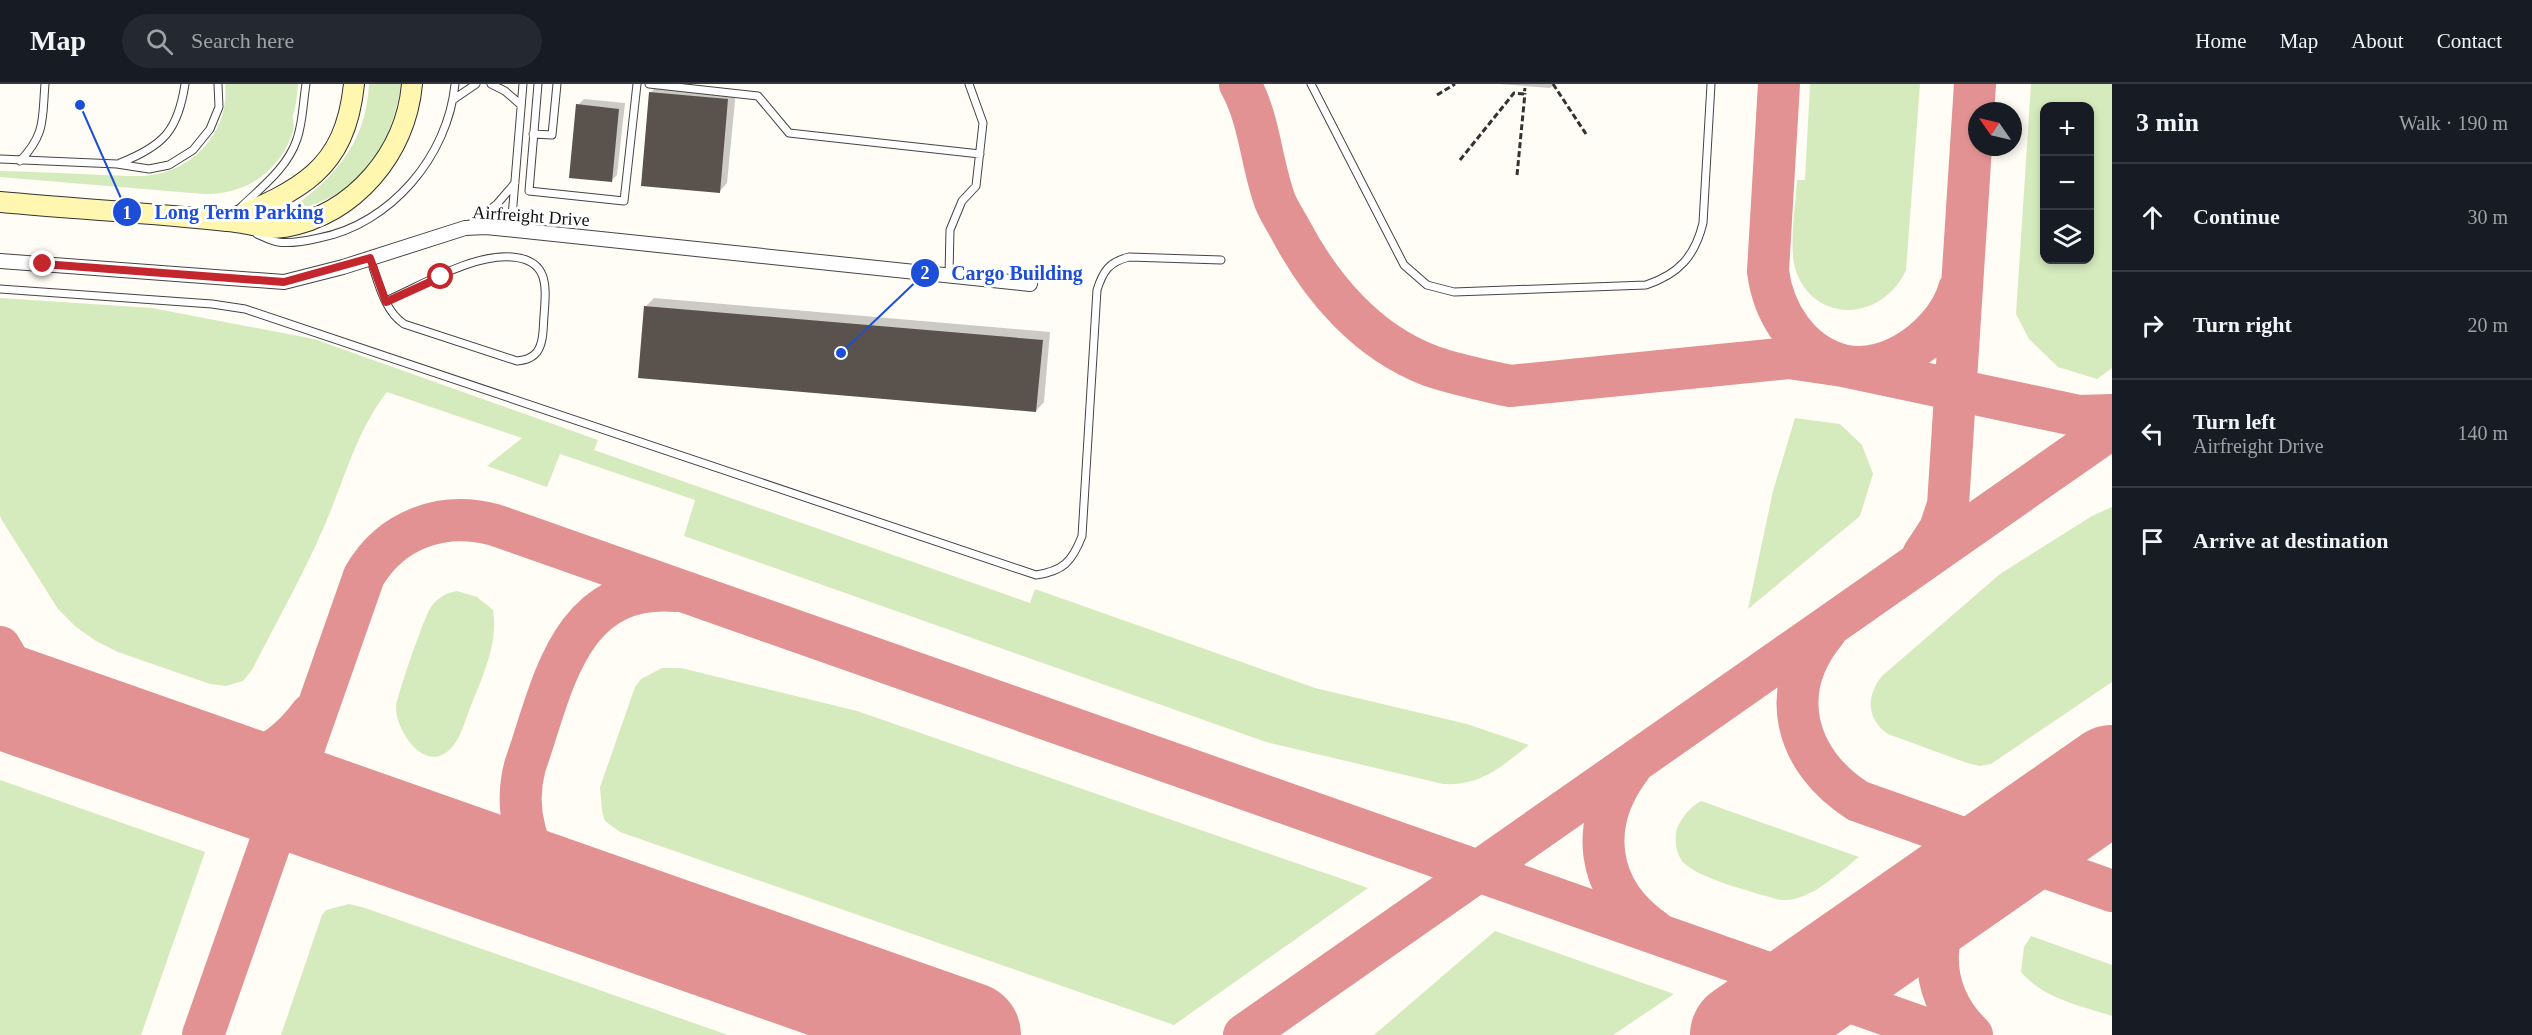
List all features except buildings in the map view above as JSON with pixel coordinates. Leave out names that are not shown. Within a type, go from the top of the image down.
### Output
[{"type":"main road","points":[[227,221],[288,194],[304,184],[326,161],[346,126],[354,84]]},
{"type":"main road","points":[[0,202],[227,221],[277,228],[288,226],[313,218],[338,206],[360,190],[379,170],[397,141],[405,122],[412,84]]},
{"type":"street","name":"Airfreight Drive","points":[[0,261],[284,282],[465,228],[511,229],[1030,284]]},
{"type":"lane","points":[[20,161],[34,147],[41,131],[45,84]]},
{"type":"lane","points":[[117,164],[144,154],[169,133],[182,109],[185,84]]},
{"type":"lane","points":[[0,159],[117,164],[149,169],[169,165],[194,150],[210,129],[219,107],[218,84]]},
{"type":"lane","points":[[306,84],[298,138],[291,152],[272,177],[227,221],[277,242],[303,242],[328,237],[356,226],[397,197],[423,168],[439,141],[454,99],[455,84]]},
{"type":"lane","points":[[454,99],[476,84]]},
{"type":"lane","points":[[491,84],[506,91],[521,105]]},
{"type":"lane","points":[[511,229],[523,84]]},
{"type":"lane","points":[[538,84],[529,191],[624,201],[637,84]]},
{"type":"lane","points":[[533,134],[552,135],[557,84]]},
{"type":"lane","points":[[650,84],[758,96],[789,133],[980,154]]},
{"type":"lane","points":[[949,275],[951,230],[962,201],[976,186],[980,154],[983,123],[969,84]]},
{"type":"lane","points":[[1311,84],[1404,265],[1427,285],[1454,292],[1646,285],[1676,270],[1689,257],[1698,242],[1703,223],[1711,84]]},
{"type":"lane","points":[[465,228],[497,204],[515,183]]},
{"type":"lane","points":[[370,258],[386,302],[391,315],[404,324],[517,361],[526,360],[535,354],[542,337],[546,283],[542,273],[527,262],[513,257],[495,258],[477,261],[386,302]]},
{"type":"lane","points":[[0,289],[212,304],[245,309],[1036,575],[1052,573],[1064,566],[1075,554],[1082,536],[1097,290],[1107,267],[1116,260],[1129,257],[1221,260]]},
{"type":"path","points":[[1437,95],[1455,84]]},
{"type":"path","points":[[1553,84],[1586,134]]},
{"type":"path","points":[[1460,160],[1514,93],[1524,94],[1525,88],[1517,174]]},
{"type":"green space","points":[[225,84],[298,84],[293,115],[294,128],[287,146],[270,169],[247,185],[219,193],[204,194],[0,177],[0,171],[136,176],[172,170],[186,163],[208,142],[222,115]]},
{"type":"green space","points":[[369,84],[401,84],[391,124],[380,150],[363,173],[345,189],[319,202],[282,215],[330,176],[342,161],[361,126]]},
{"type":"green space","points":[[1810,84],[1920,84],[1906,270],[1895,287],[1882,299],[1866,307],[1850,310],[1833,308],[1818,301],[1805,289],[1796,271],[1793,239],[1797,180],[1805,180]]},
{"type":"green space","points":[[2031,84],[2112,84],[2112,368],[2097,379],[2058,367],[2029,339],[2016,314]]},
{"type":"green space","points":[[0,298],[152,308],[314,339],[598,440],[594,450],[1030,603],[1035,589],[1315,688],[1467,724],[1529,745],[1490,774],[1469,782],[1443,784],[1266,742],[684,536],[695,500],[560,454],[547,487],[487,466],[522,438],[387,392],[366,424],[315,547],[252,670],[243,681],[226,686],[210,684],[118,652],[96,641],[76,627],[58,609],[3,522],[0,516]]},
{"type":"green space","points":[[1795,418],[1840,424],[1862,445],[1873,474],[1860,516],[1748,609],[1773,491]]},
{"type":"green space","points":[[2112,507],[2112,682],[1991,764],[1980,766],[1967,763],[1888,734],[1881,728],[1872,714],[1871,699],[1882,676],[2000,574],[2092,516]]},
{"type":"green space","points":[[457,591],[477,597],[493,610],[493,636],[488,662],[460,735],[449,750],[435,757],[418,751],[411,743],[400,725],[396,707],[411,657],[431,607],[442,596]]},
{"type":"green space","points":[[662,668],[681,668],[857,711],[1368,888],[1174,1025],[620,832],[605,821],[600,787],[635,687],[641,679]]},
{"type":"green space","points":[[0,780],[205,852],[141,1035],[0,1035]]},
{"type":"green space","points":[[1701,801],[1859,857],[1831,880],[1799,898],[1776,899],[1728,885],[1693,870],[1682,861],[1676,848],[1679,825],[1690,809]]},
{"type":"green space","points":[[349,904],[728,1035],[281,1035],[322,915],[326,910]]},
{"type":"green space","points":[[1495,931],[1674,994],[1613,1035],[1374,1035]]},
{"type":"green space","points":[[2031,936],[2112,965],[2112,1016],[2051,995],[2030,981],[2021,972],[2024,947]]},
{"type":"taxiway","points":[[1240,84],[1252,112],[1275,201],[1316,272],[1331,292],[1366,328],[1408,356],[1431,366],[1510,386],[1789,358],[1843,366],[2079,416],[2112,415]]},
{"type":"taxiway","points":[[1779,84],[1768,271],[1782,316],[1801,341],[1813,351],[1842,365],[1860,367],[1879,364],[1897,358],[1929,336],[1942,321],[1959,289]]},
{"type":"taxiway","points":[[1923,555],[1940,529],[1948,505],[1975,84]]},
{"type":"taxiway","points":[[1244,1035],[2112,428]]},
{"type":"taxiway","points":[[203,1035],[364,576],[376,559],[404,535],[421,527],[457,520],[495,525],[1944,1035]]},
{"type":"taxiway","points":[[677,591],[640,593],[611,603],[588,622],[571,646],[545,704],[525,766],[521,798],[522,815],[530,847],[538,862],[561,886],[594,902],[728,951]]},
{"type":"taxiway","points":[[1826,631],[1810,654],[1801,677],[1798,701],[1800,724],[1807,745],[1819,766],[1836,785],[1858,801],[2112,891]]},
{"type":"taxiway","points":[[0,647],[17,673],[39,694],[51,704],[91,727]]},
{"type":"taxiway","points":[[193,763],[229,764],[260,757],[287,741],[311,714]]},
{"type":"taxiway","points":[[1631,767],[1617,788],[1608,810],[1604,833],[1604,855],[1610,876],[1620,896],[1635,914],[1655,931]]},
{"type":"taxiway","points":[[1972,1035],[1956,1017],[1939,976],[1938,954],[1941,933],[1949,913],[1961,894],[1978,877],[2097,794]]},
{"type":"taxiway","points":[[1781,975],[1812,975],[1829,970],[1955,884]]},
{"type":"runway","points":[[0,695],[968,1035]]},
{"type":"runway","points":[[1743,1035],[2112,778]]},
{"type":"place","name":"Long Term Parking","points":[[80,105]]},
{"type":"place","name":"Cargo Building","points":[[841,353]]},
{"type":"route","points":[[43,264],[284,282],[370,258],[386,302],[441,277]]}]
